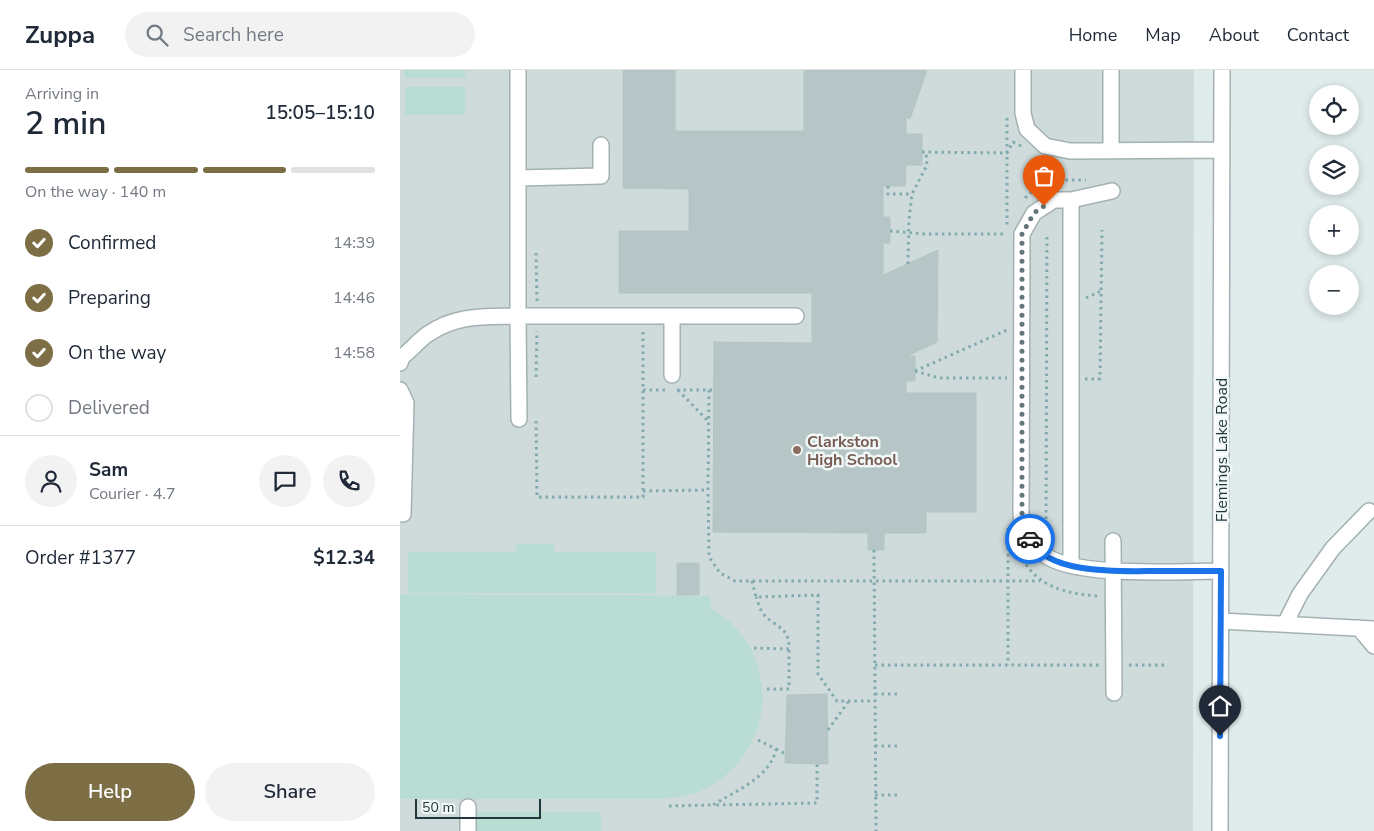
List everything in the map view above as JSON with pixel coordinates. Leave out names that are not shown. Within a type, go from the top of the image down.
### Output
[{"type":"street","points":[[518,70],[519,419]]},
{"type":"street","points":[[1023,70],[1023,113],[1027,129],[1045,146],[1070,151],[1222,150]]},
{"type":"street","points":[[1111,70],[1112,151]]},
{"type":"street","name":"Flemings Lake Road","points":[[1220,831],[1222,70]]},
{"type":"street","points":[[518,178],[601,176],[601,145]]},
{"type":"street","points":[[1112,192],[1071,200],[1054,200],[1034,213],[1022,234],[1022,516],[1031,542],[1046,556],[1071,565],[1114,571],[1221,571]]},
{"type":"street","points":[[1071,200],[1071,565]]},
{"type":"street","points":[[401,360],[428,334],[452,321],[469,317],[537,315],[796,316]]},
{"type":"street","points":[[672,317],[672,375]]},
{"type":"street","points":[[400,390],[406,403],[403,514]]},
{"type":"street","points":[[1284,624],[1300,594],[1334,548],[1369,511]]},
{"type":"street","points":[[1113,541],[1114,693]]},
{"type":"street","points":[[1221,621],[1367,628],[1374,646]]},
{"type":"street","points":[[468,807],[468,831]]},
{"type":"path","points":[[1007,113],[1008,234]]},
{"type":"path","points":[[1007,153],[1014,142],[1022,147]]},
{"type":"path","points":[[922,152],[1007,153]]},
{"type":"path","points":[[908,264],[908,232],[912,194],[927,165],[926,152]]},
{"type":"path","points":[[1023,201],[1044,183],[1060,180],[1088,180]]},
{"type":"path","points":[[888,186],[888,194],[912,194]]},
{"type":"path","points":[[1008,234],[1014,216]]},
{"type":"path","points":[[1083,379],[1100,379],[1102,230]]},
{"type":"path","points":[[890,231],[925,234],[1008,234]]},
{"type":"path","points":[[1046,532],[1047,233]]},
{"type":"path","points":[[1083,300],[1101,291]]},
{"type":"path","points":[[536,498],[643,497],[643,328]]},
{"type":"path","points":[[1008,330],[915,371],[939,378],[1008,378]]},
{"type":"path","points":[[1042,378],[1046,379]]},
{"type":"path","points":[[678,390],[708,421]]},
{"type":"path","points":[[708,390],[709,557],[720,573],[735,581],[1040,581]]},
{"type":"path","points":[[643,491],[708,490]]},
{"type":"path","points":[[874,550],[876,831]]},
{"type":"path","points":[[752,581],[762,612],[784,630],[789,641],[789,690],[767,689]]},
{"type":"path","points":[[756,597],[818,595],[818,674],[837,701],[875,700]]},
{"type":"path","points":[[754,648],[789,649]]},
{"type":"path","points":[[875,665],[1106,665]]},
{"type":"path","points":[[1125,665],[1166,665]]},
{"type":"path","points":[[875,694],[900,694]]},
{"type":"path","points":[[828,730],[848,701]]},
{"type":"path","points":[[758,740],[786,754]]},
{"type":"path","points":[[875,746],[901,746]]},
{"type":"path","points":[[713,805],[749,785],[764,770],[775,755],[776,750]]},
{"type":"path","points":[[669,806],[817,804],[817,764]]},
{"type":"path","points":[[875,795],[901,795]]},
{"type":"shaded area","name":"Clarkston High School","points":[[400,70],[1194,70],[1193,831],[400,831]]},
{"type":"green space","points":[[405,70],[465,70],[465,78],[405,78]]},
{"type":"green space","points":[[405,87],[465,87],[465,115],[405,115]]},
{"type":"green space","points":[[516,544],[554,544],[554,552],[656,552],[656,593],[408,593],[408,552],[515,552]]},
{"type":"green space","points":[[400,595],[710,596],[711,608],[735,627],[751,650],[760,675],[762,702],[758,728],[746,752],[728,773],[703,790],[688,795],[662,799],[400,799]]},
{"type":"green space","points":[[474,812],[601,812],[601,831],[474,831]]},
{"type":"building","name":"Clarkston High School","points":[[623,70],[675,70],[675,131],[804,131],[804,70],[927,70],[910,119],[906,117],[906,134],[922,134],[922,165],[906,165],[905,186],[883,186],[883,217],[890,217],[890,243],[883,243],[883,275],[938,250],[937,342],[907,356],[915,356],[915,381],[906,381],[906,393],[976,393],[976,512],[926,512],[926,533],[884,533],[884,550],[868,550],[868,533],[713,532],[714,342],[812,343],[812,293],[619,293],[619,231],[689,231],[689,189],[623,188]]},
{"type":"building","points":[[677,563],[699,563],[699,595],[677,595]]},
{"type":"building","points":[[827,694],[828,764],[785,763],[787,695]]},
{"type":"way so far","points":[[1030,539],[1022,516],[1022,234],[1034,213],[1044,206]]},
{"type":"place","name":"Clarkston High School","points":[[797,450]]},
{"type":"route","points":[[1030,539],[1046,556],[1071,565],[1097,570],[1221,571],[1220,736]]}]
